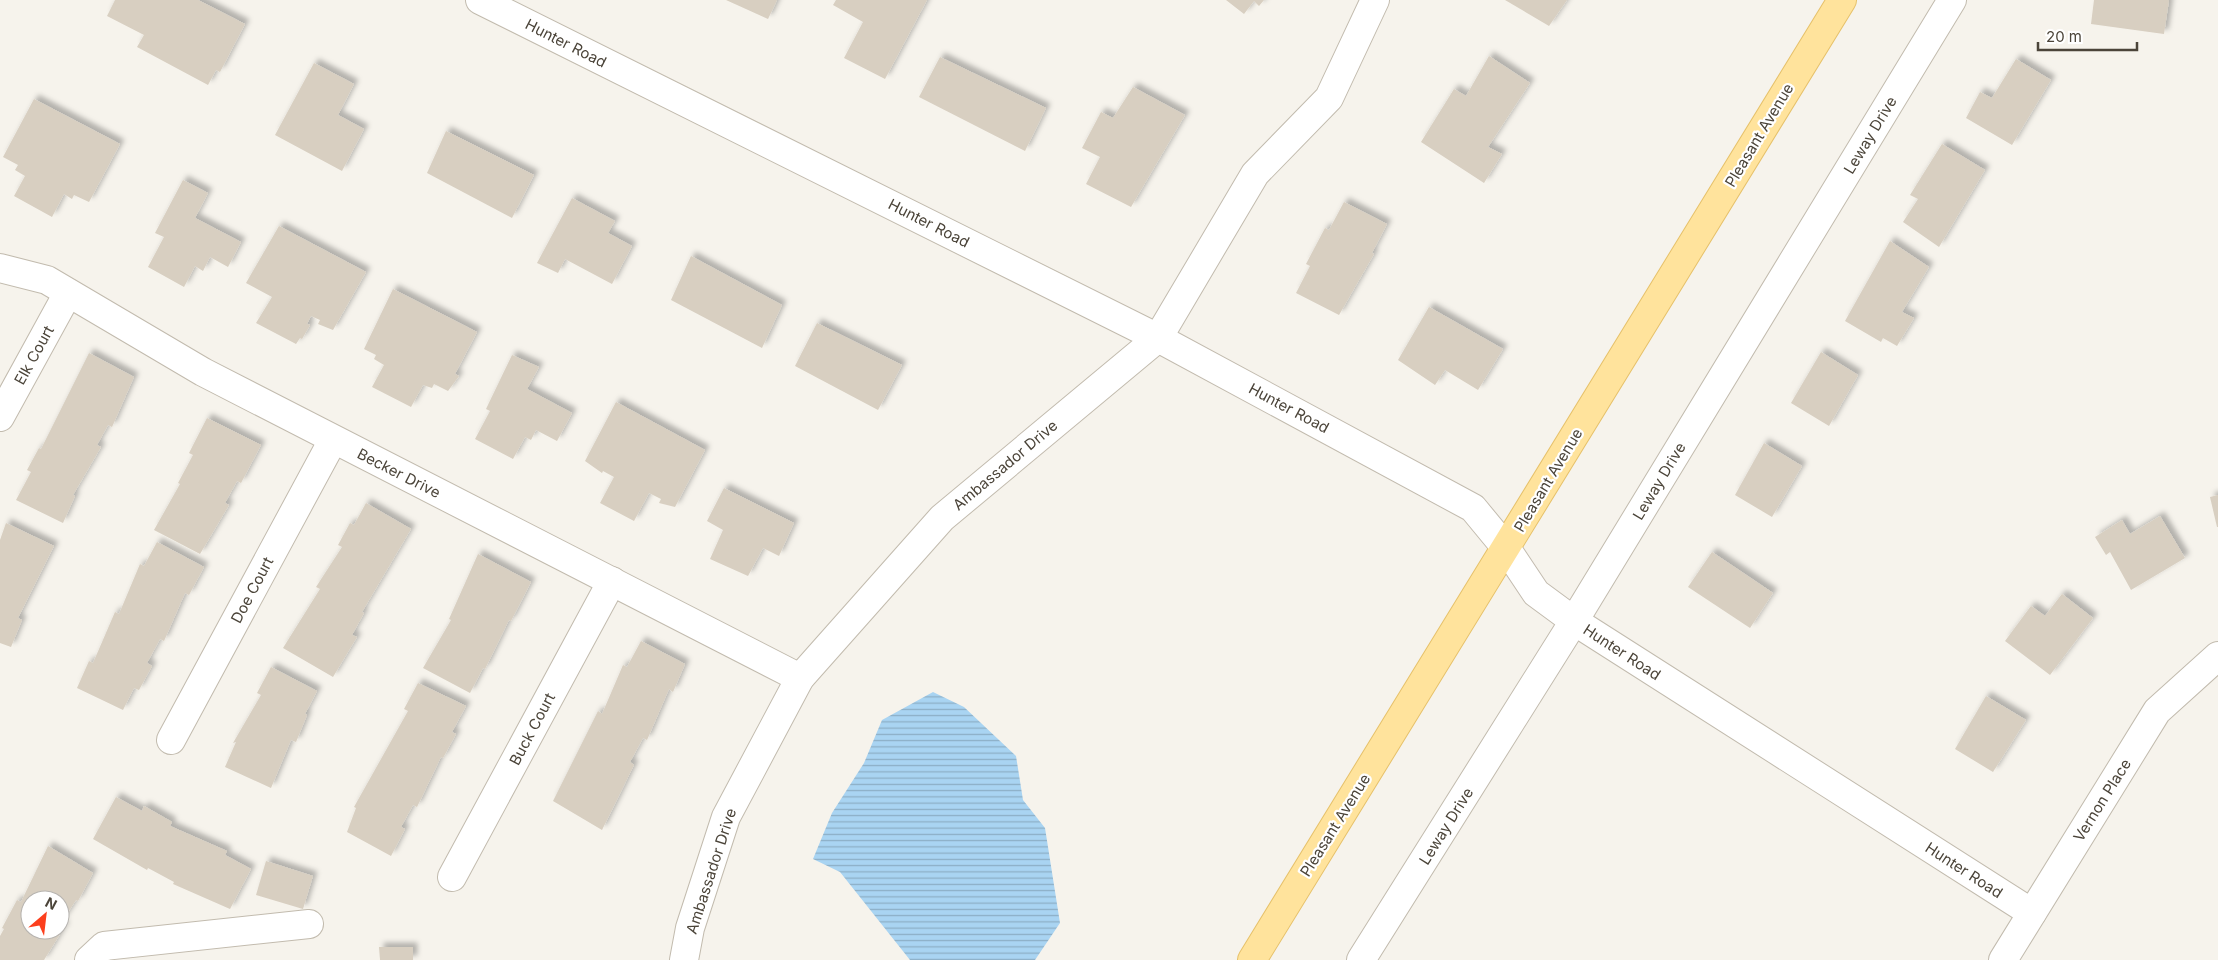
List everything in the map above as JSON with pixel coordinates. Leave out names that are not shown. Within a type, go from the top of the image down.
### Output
[{"type":"main road","name":"Pleasant Avenue","points":[[1252,960],[1842,0]]},
{"type":"street","name":"Hunter Road","points":[[480,0],[1158,338],[1473,508],[1506,548],[1536,593],[1574,621],[2032,914]]},
{"type":"street","name":"Ambassador Drive","points":[[684,960],[690,928],[726,817],[800,678],[942,518],[1158,338],[1255,174],[1329,98],[1375,0]]},
{"type":"street","name":"Leway Drive","points":[[1362,960],[1574,621],[1952,0]]},
{"type":"street","name":"Becker Drive","points":[[0,268],[47,280],[203,372],[800,678]]},
{"type":"street","name":"Elk Court","points":[[0,417],[68,293]]},
{"type":"street","name":"Doe Court","points":[[171,740],[333,440]]},
{"type":"street","name":"Buck Court","points":[[452,877],[612,581]]},
{"type":"street","name":"Vernon Place","points":[[2004,960],[2157,712],[2218,656]]},
{"type":"street","points":[[89,960],[104,946],[309,924]]},
{"type":"water","points":[[933,692],[964,707],[1016,756],[1023,800],[1045,828],[1060,923],[1035,960],[910,960],[840,872],[813,859],[832,813],[864,763],[882,720]]},
{"type":"building","points":[[115,0],[198,0],[245,24],[220,72],[216,70],[208,85],[137,47],[144,35],[107,16]]},
{"type":"building","points":[[726,0],[777,0],[768,19]]},
{"type":"building","points":[[836,0],[927,0],[885,79],[844,58],[863,22],[833,5]]},
{"type":"building","points":[[1226,0],[1264,0],[1259,6],[1254,1],[1244,14]]},
{"type":"building","points":[[1505,0],[1567,0],[1549,26]]},
{"type":"building","points":[[2094,0],[2169,0],[2164,34],[2091,24]]},
{"type":"building","points":[[1489,56],[1530,83],[1488,147],[1502,154],[1484,183],[1421,142],[1454,89],[1466,96]]},
{"type":"building","points":[[940,57],[1046,108],[1025,151],[919,97]]},
{"type":"building","points":[[2016,59],[2051,80],[2012,145],[1966,118],[1980,92],[1992,98]]},
{"type":"building","points":[[314,63],[354,84],[338,115],[364,129],[342,171],[275,135]]},
{"type":"building","points":[[1133,87],[1185,115],[1131,207],[1086,184],[1100,157],[1082,148],[1101,112],[1113,118]]},
{"type":"building","points":[[34,99],[120,144],[89,202],[74,195],[72,199],[64,194],[52,217],[14,196],[25,176],[15,170],[18,165],[3,157]]},
{"type":"building","points":[[446,131],[534,175],[512,218],[427,173]]},
{"type":"building","points":[[1942,144],[1985,170],[1939,247],[1903,222],[1918,199],[1910,195]]},
{"type":"building","points":[[183,180],[208,193],[195,218],[241,242],[228,267],[210,257],[203,271],[195,266],[184,287],[148,267],[164,237],[155,233]]},
{"type":"building","points":[[572,198],[615,221],[608,233],[632,246],[612,284],[565,259],[558,273],[537,263]]},
{"type":"building","points":[[1344,202],[1387,224],[1372,253],[1374,254],[1339,315],[1296,293],[1310,266],[1306,264],[1325,228],[1329,230]]},
{"type":"building","points":[[279,226],[366,272],[333,330],[318,324],[320,320],[311,316],[307,324],[310,325],[302,339],[300,338],[296,344],[256,323],[272,297],[246,283]]},
{"type":"building","points":[[1890,241],[1929,267],[1902,312],[1914,318],[1897,346],[1883,338],[1881,342],[1845,321]]},
{"type":"building","points":[[691,256],[782,305],[762,348],[671,300]]},
{"type":"building","points":[[393,289],[477,332],[455,374],[459,376],[448,391],[434,384],[432,388],[423,385],[411,407],[372,387],[384,365],[374,359],[376,355],[364,349]]},
{"type":"building","points":[[1429,307],[1503,349],[1478,390],[1445,370],[1435,385],[1398,360]]},
{"type":"building","points":[[817,323],[902,365],[878,410],[795,366]]},
{"type":"building","points":[[1821,352],[1858,375],[1829,426],[1791,403]]},
{"type":"building","points":[[89,353],[134,377],[112,427],[108,425],[97,445],[101,447],[73,495],[75,496],[63,523],[16,500],[31,472],[27,470],[39,448],[41,449]]},
{"type":"building","points":[[512,355],[539,367],[527,389],[572,413],[557,441],[536,430],[531,440],[525,437],[513,459],[475,439],[490,411],[486,409]]},
{"type":"building","points":[[616,402],[705,450],[675,507],[659,503],[661,499],[649,493],[634,521],[600,503],[614,477],[603,471],[602,473],[585,461]]},
{"type":"building","points":[[207,418],[261,445],[241,483],[237,481],[225,503],[229,505],[200,554],[154,530],[180,484],[178,483],[193,455],[189,453]]},
{"type":"building","points":[[1764,443],[1802,466],[1772,517],[1735,495]]},
{"type":"building","points":[[724,488],[794,523],[779,556],[763,548],[748,576],[710,559],[723,530],[707,521]]},
{"type":"building","points":[[2218,495],[2218,527],[2217,527],[2210,497]]},
{"type":"building","points":[[366,503],[411,529],[362,612],[364,613],[352,635],[357,637],[333,677],[283,648],[320,589],[316,587],[342,547],[338,545],[350,523],[354,525]]},
{"type":"building","points":[[2160,516],[2185,558],[2131,590],[2110,552],[2106,555],[2095,537],[2122,520],[2130,534]]},
{"type":"building","points":[[6,523],[54,546],[18,618],[22,620],[11,647],[0,643],[0,540]]},
{"type":"building","points":[[157,542],[204,567],[189,595],[185,593],[164,641],[160,639],[147,663],[152,666],[139,690],[134,688],[123,710],[77,688],[89,661],[93,663],[115,612],[119,614],[140,564],[144,566]]},
{"type":"building","points":[[1712,552],[1773,593],[1750,628],[1688,587]]},
{"type":"building","points":[[478,554],[531,582],[511,621],[509,620],[485,669],[483,668],[470,693],[423,668],[451,620],[449,619]]},
{"type":"building","points":[[2062,594],[2093,618],[2050,675],[2005,641],[2031,606],[2045,616]]},
{"type":"building","points":[[641,641],[685,664],[673,692],[669,689],[647,740],[643,738],[630,762],[634,765],[602,830],[553,801],[598,711],[602,714],[623,665],[627,667]]},
{"type":"building","points":[[271,667],[317,691],[305,714],[307,715],[296,742],[291,740],[271,788],[225,767],[236,742],[233,743],[261,695],[257,693]]},
{"type":"building","points":[[418,683],[466,706],[452,732],[456,734],[443,758],[441,757],[417,807],[413,805],[401,827],[405,829],[391,856],[347,832],[356,808],[354,807],[408,711],[404,709]]},
{"type":"building","points":[[1986,696],[2026,720],[1993,772],[1955,749]]},
{"type":"building","points":[[116,797],[142,811],[144,806],[172,822],[170,826],[227,851],[225,855],[251,869],[230,909],[173,884],[174,882],[148,868],[147,870],[93,839]]},
{"type":"building","points":[[48,846],[93,873],[78,901],[76,900],[70,909],[70,890],[27,890]]},
{"type":"building","points":[[266,861],[313,876],[303,909],[256,895]]},
{"type":"building","points":[[17,900],[20,902],[20,940],[56,940],[44,960],[0,960],[0,936],[4,929],[2,928]]},
{"type":"building","points":[[379,947],[413,947],[413,960],[380,960]]}]
